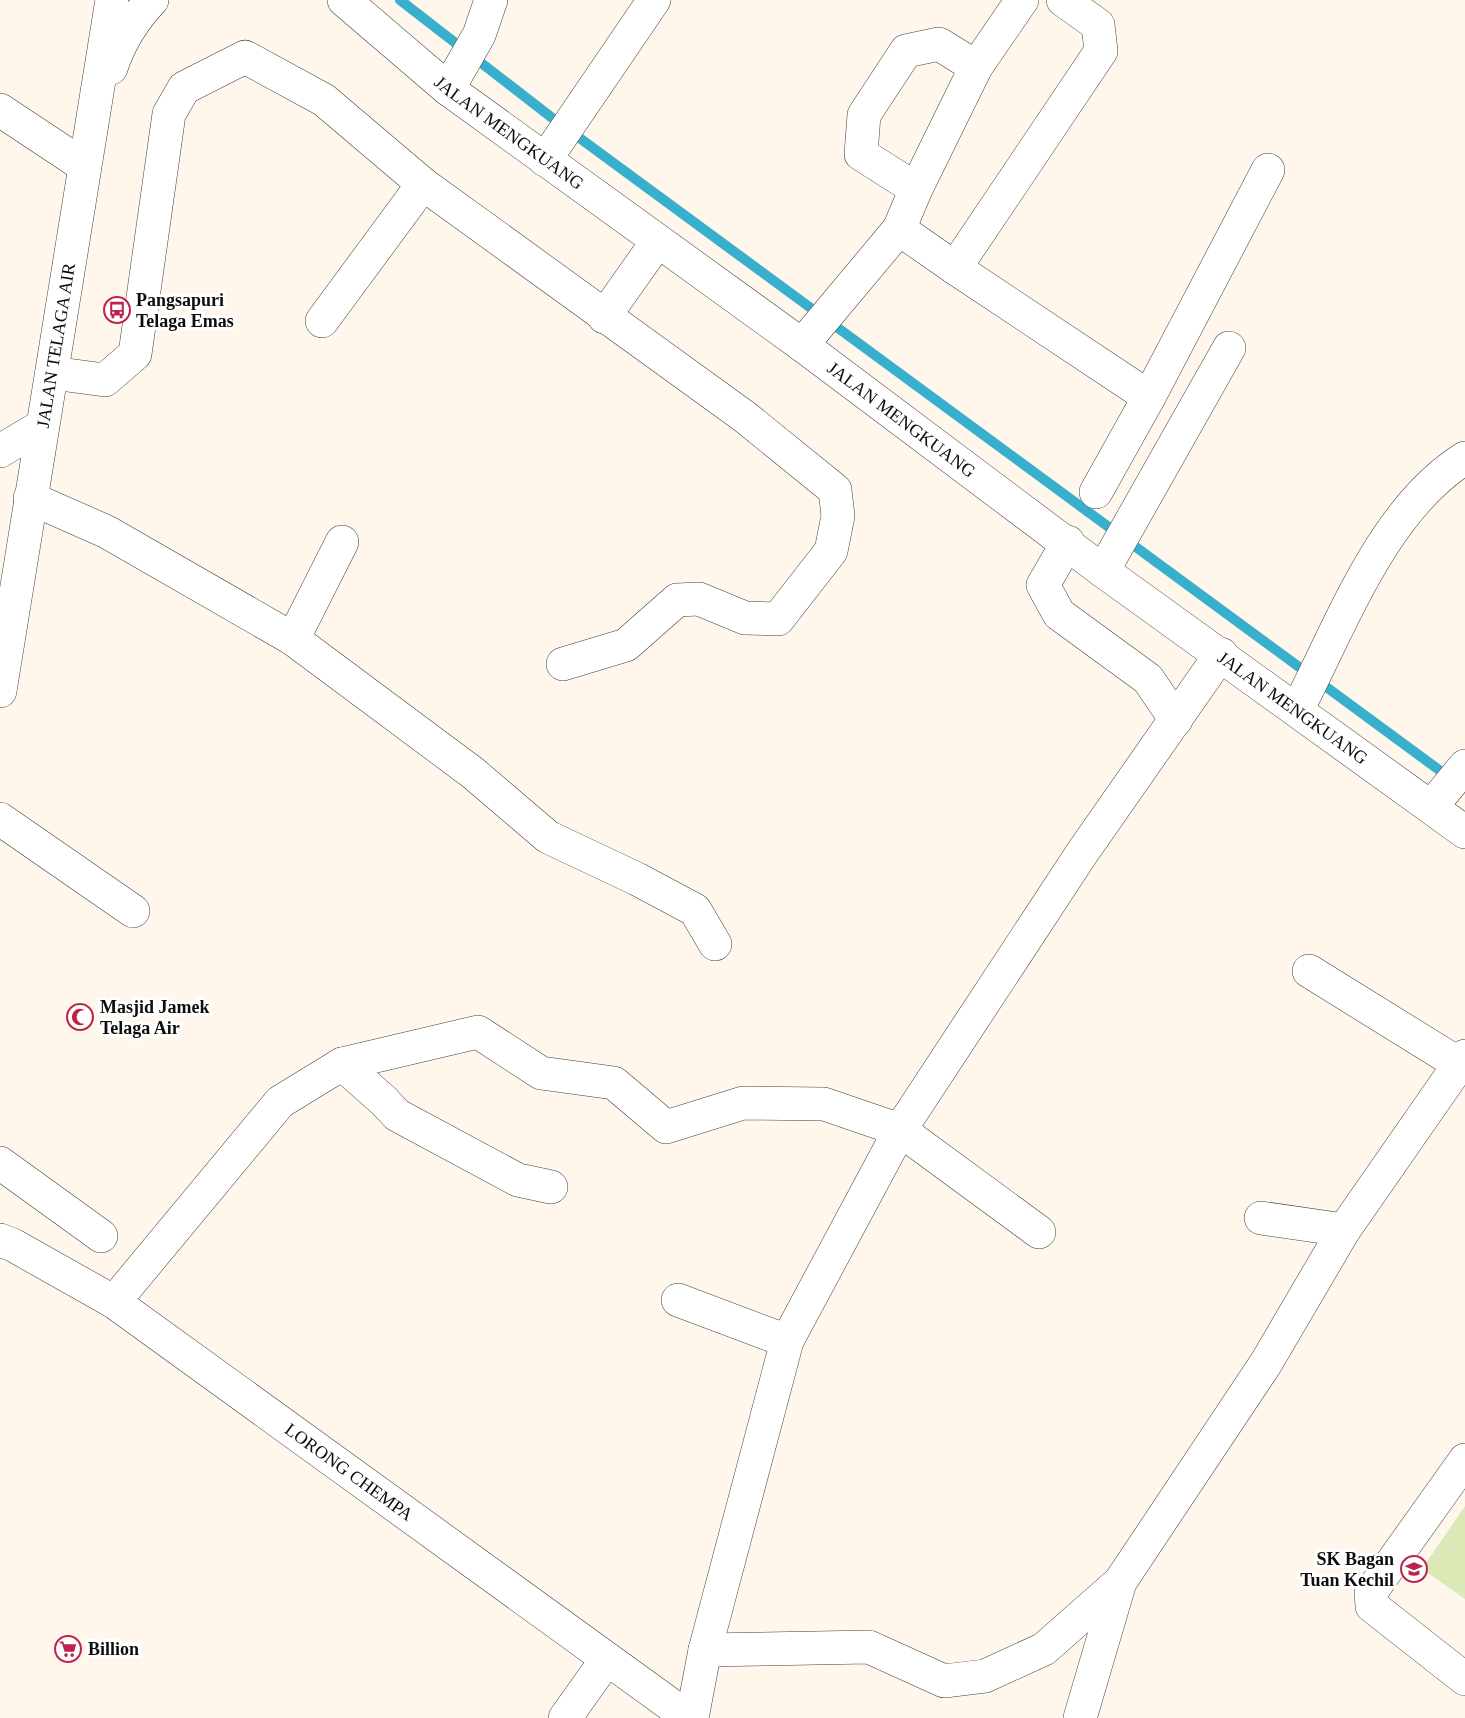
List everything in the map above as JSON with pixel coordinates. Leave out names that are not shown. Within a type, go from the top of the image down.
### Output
[{"type":"street","name":"JALAN TELAGA AIR","points":[[0,691],[5,618],[30,498],[52,374],[83,165],[112,0]]},
{"type":"street","points":[[0,110],[83,165],[115,56],[138,14],[152,0]]},
{"type":"street","name":"JALAN MENGKUANG","points":[[344,0],[551,152],[657,242],[808,338],[1068,542],[1108,561],[1221,654],[1302,702],[1436,800],[1465,832]]},
{"type":"street","points":[[454,79],[478,38],[490,0]]},
{"type":"street","points":[[551,152],[654,0]]},
{"type":"street","points":[[808,338],[899,229],[915,189],[976,67],[1022,0]]},
{"type":"street","points":[[955,268],[1101,51],[1098,25],[1063,0]]},
{"type":"street","points":[[915,189],[861,154],[864,116],[906,51],[939,44],[976,67]]},
{"type":"street","points":[[52,374],[105,380],[135,354],[169,114],[184,88],[245,57],[324,100],[423,184],[745,417],[835,490],[838,516],[831,551],[778,619],[745,618],[699,599],[677,600],[626,645],[563,664]]},
{"type":"street","points":[[1096,492],[1149,397],[1268,170]]},
{"type":"street","points":[[322,321],[423,184]]},
{"type":"street","points":[[899,229],[1149,397]]},
{"type":"street","points":[[604,317],[657,242]]},
{"type":"street","points":[[1108,561],[1229,348]]},
{"type":"street","points":[[0,451],[42,426]]},
{"type":"street","points":[[1302,702],[1365,578],[1408,507],[1465,458]]},
{"type":"street","points":[[30,498],[107,532],[293,639],[473,773],[549,837],[695,910],[715,944]]},
{"type":"street","points":[[293,639],[342,542]]},
{"type":"street","points":[[1068,542],[1043,585],[1059,614],[1148,679],[1176,720]]},
{"type":"street","points":[[690,1718],[705,1650],[787,1341],[900,1130],[1082,853],[1221,654]]},
{"type":"street","points":[[1436,800],[1464,766]]},
{"type":"street","points":[[0,819],[133,911]]},
{"type":"street","points":[[705,1650],[869,1647],[944,1681],[985,1676],[1044,1649],[1120,1582],[1266,1362],[1344,1230],[1462,1060],[1310,971]]},
{"type":"street","points":[[114,1302],[280,1102],[342,1064],[478,1032],[541,1073],[614,1083],[666,1127],[743,1103],[824,1104],[900,1130],[1040,1232]]},
{"type":"street","points":[[342,1064],[397,1115],[518,1180],[550,1186]]},
{"type":"street","points":[[0,1163],[101,1236]]},
{"type":"street","points":[[1261,1218],[1344,1230]]},
{"type":"street","name":"LORONG CHEMPA","points":[[0,1240],[13,1245],[114,1302],[690,1718]]},
{"type":"street","points":[[678,1300],[787,1341]]},
{"type":"street","points":[[1465,1460],[1371,1592],[1372,1606],[1465,1679]]},
{"type":"street","points":[[1080,1718],[1120,1582]]},
{"type":"street","points":[[565,1718],[607,1659]]},
{"type":"green space","points":[[1465,1506],[1465,1599],[1422,1569]]},
{"type":"waterway","points":[[400,0],[551,117],[1450,778]]},
{"type":"place","name":"Pangsapuri Telaga Emas","points":[[117,310]]},
{"type":"place","name":"Masjid Jamek Telaga Air","points":[[80,1017]]},
{"type":"place","name":"SK Bagan Tuan Kechil","points":[[1414,1569]]},
{"type":"place","name":"Billion","points":[[68,1649]]}]
